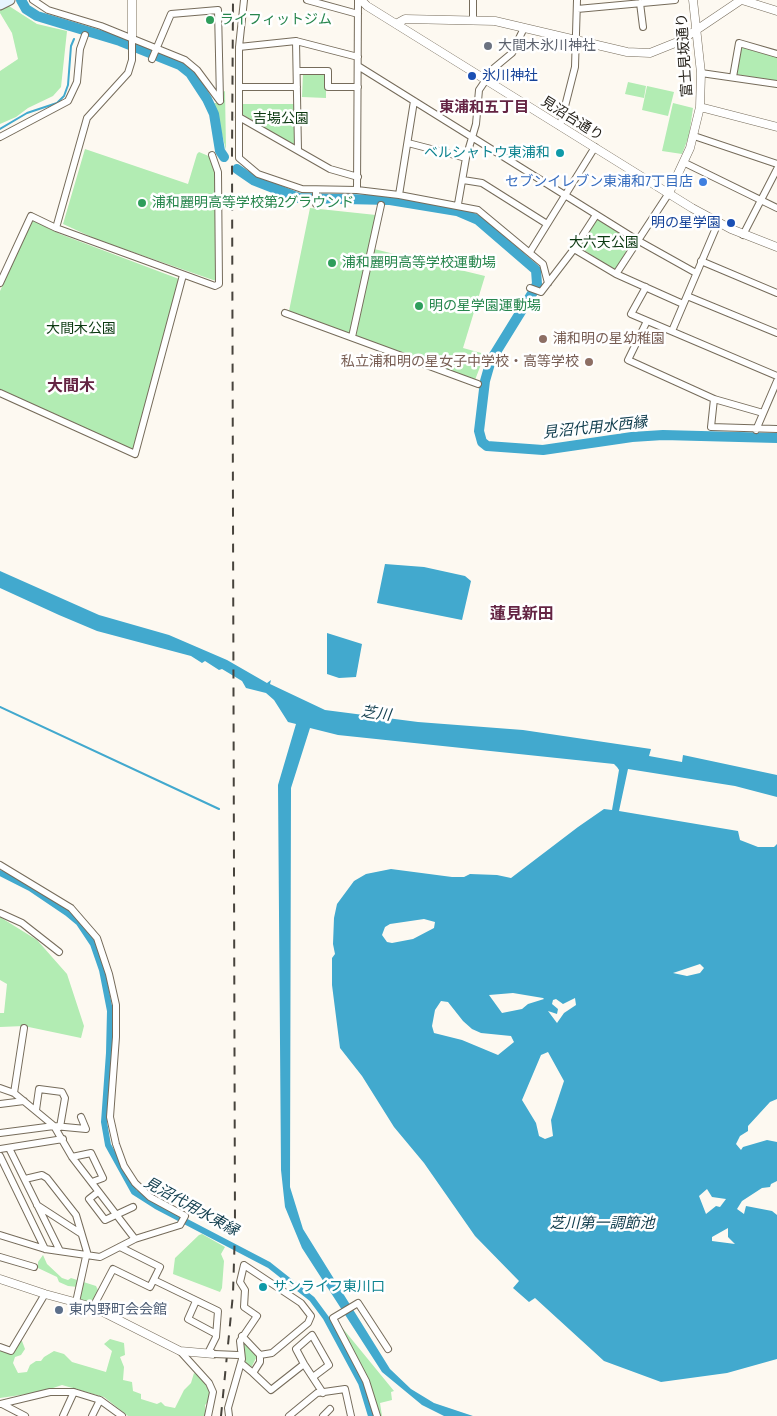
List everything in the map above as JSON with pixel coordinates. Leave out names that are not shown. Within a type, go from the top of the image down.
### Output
[{"type":"street","points":[[33,0],[48,10],[132,37],[157,47],[185,60],[198,70],[220,102],[218,10],[171,14],[157,47],[152,59]]},
{"type":"street","points":[[56,228],[87,118],[123,79],[130,67],[132,52],[132,0]]},
{"type":"street","points":[[244,0],[239,47],[239,158],[258,174],[302,190],[357,190],[399,195],[458,204],[485,214],[543,264],[548,283]]},
{"type":"street","points":[[307,0],[358,14]]},
{"type":"street","points":[[357,190],[359,0]]},
{"type":"street","name":"見沼台通り","points":[[359,0],[669,193],[743,235],[777,248]]},
{"type":"street","points":[[473,0],[473,21]]},
{"type":"street","points":[[560,126],[575,67],[577,0]]},
{"type":"street","points":[[577,9],[675,0]]},
{"type":"street","name":"富士見坂通り","points":[[669,193],[685,163],[694,136],[700,107],[701,73],[694,0]]},
{"type":"street","points":[[396,24],[405,19],[495,21],[627,52],[650,53],[670,47],[742,0],[777,11]]},
{"type":"street","points":[[640,3],[643,27]]},
{"type":"street","points":[[458,204],[466,158],[476,124],[480,90],[494,68],[512,53],[524,28]]},
{"type":"street","points":[[0,137],[68,101],[77,82],[80,48],[85,35]]},
{"type":"street","points":[[239,47],[296,41],[358,57]]},
{"type":"street","points":[[296,41],[298,150]]},
{"type":"street","points":[[733,78],[739,43],[777,54]]},
{"type":"street","points":[[358,66],[564,196],[696,273]]},
{"type":"street","points":[[297,71],[328,71],[328,87],[358,87]]},
{"type":"street","points":[[701,73],[777,84]]},
{"type":"street","points":[[238,87],[297,86]]},
{"type":"street","points":[[399,195],[414,101]]},
{"type":"street","points":[[700,107],[777,127]]},
{"type":"street","points":[[239,117],[330,169],[358,177]]},
{"type":"street","points":[[694,136],[777,164]]},
{"type":"street","points":[[408,143],[466,158]]},
{"type":"street","points":[[530,252],[595,147]]},
{"type":"street","points":[[0,283],[31,216],[56,228],[183,275],[215,286],[219,284],[218,172],[212,155]]},
{"type":"street","points":[[685,163],[777,208]]},
{"type":"street","points":[[743,235],[777,169]]},
{"type":"street","points":[[462,180],[482,183],[547,224]]},
{"type":"street","points":[[316,191],[316,204]]},
{"type":"street","points":[[616,274],[669,193]]},
{"type":"street","points":[[352,338],[382,205]]},
{"type":"street","points":[[530,288],[541,292],[574,249],[596,215]]},
{"type":"street","points":[[672,331],[718,222]]},
{"type":"street","points":[[574,249],[616,274],[683,304]]},
{"type":"street","points":[[701,261],[777,293]]},
{"type":"street","points":[[0,392],[135,454],[183,275]]},
{"type":"street","points":[[646,287],[631,314],[777,376]]},
{"type":"street","points":[[687,296],[777,333]]},
{"type":"street","points":[[285,313],[478,384]]},
{"type":"street","points":[[647,321],[628,360],[714,399],[764,413]]},
{"type":"street","points":[[756,430],[777,381]]},
{"type":"street","points":[[714,399],[711,427],[756,430],[777,429]]},
{"type":"street","points":[[0,865],[71,908],[97,938],[109,974],[116,1005],[116,1037],[110,1117],[116,1144],[124,1166],[135,1183],[150,1197],[185,1216],[181,1224],[135,1239],[100,1257],[45,1249],[0,1235]]},
{"type":"street","points":[[0,913],[22,923],[59,952]]},
{"type":"street","points":[[14,1093],[24,1028]]},
{"type":"street","points":[[0,1088],[14,1093],[57,1126],[72,1157],[135,1239]]},
{"type":"street","points":[[36,1110],[39,1089],[62,1092],[65,1098],[57,1126]]},
{"type":"street","points":[[0,1104],[24,1101]]},
{"type":"street","points":[[0,1133],[57,1126],[86,1129],[81,1117]]},
{"type":"street","points":[[0,1149],[63,1139]]},
{"type":"street","points":[[9,1148],[60,1251]]},
{"type":"street","points":[[72,1157],[91,1154],[103,1178],[92,1182]]},
{"type":"street","points":[[0,1156],[45,1249]]},
{"type":"street","points":[[25,1179],[42,1175],[47,1178],[76,1216],[87,1252],[76,1302]]},
{"type":"street","points":[[17,1193],[29,1190]]},
{"type":"street","points":[[98,1192],[89,1199],[105,1220],[133,1207]]},
{"type":"street","points":[[37,1205],[80,1233]]},
{"type":"street","points":[[93,1307],[113,1269],[150,1287],[160,1267],[120,1247]]},
{"type":"street","points":[[0,1257],[34,1267]]},
{"type":"street","points":[[229,1416],[228,1408],[240,1358],[240,1342],[242,1336],[257,1316],[244,1307],[244,1290],[240,1282],[244,1265],[302,1303],[311,1316],[308,1323],[272,1353],[260,1355]]},
{"type":"street","points":[[0,1279],[93,1307],[180,1351],[209,1383],[212,1392],[208,1416]]},
{"type":"street","points":[[154,1280],[218,1311],[216,1334],[211,1354]]},
{"type":"street","points":[[0,1347],[11,1351],[45,1294]]},
{"type":"street","points":[[196,1300],[188,1319],[216,1334]]},
{"type":"street","points":[[377,1416],[366,1381],[333,1318],[358,1303],[388,1349]]},
{"type":"street","points":[[242,1336],[260,1355],[260,1362],[252,1373]]},
{"type":"street","points":[[313,1376],[329,1364],[312,1336],[296,1349],[323,1393]]},
{"type":"street","points":[[180,1351],[240,1358],[252,1373],[271,1390],[304,1364]]},
{"type":"street","points":[[289,1416],[310,1398],[323,1393],[345,1389],[351,1416]]},
{"type":"street","points":[[1,1404],[50,1392],[74,1392],[100,1400],[122,1416]]},
{"type":"street","points":[[63,1416],[74,1392]]},
{"type":"street","points":[[92,1416],[100,1400]]},
{"type":"street","points":[[1,1404],[25,1416]]},
{"type":"street","points":[[323,1416],[330,1409]]},
{"type":"green space","points":[[9,6],[37,24],[67,31],[61,87],[53,96],[0,124],[0,71],[18,59],[12,33],[0,13],[0,10]]},
{"type":"green space","points":[[740,46],[777,55],[777,81],[735,74]]},
{"type":"green space","points":[[303,73],[324,73],[326,75],[326,98],[302,97]]},
{"type":"green space","points":[[628,82],[646,86],[644,98],[625,94]]},
{"type":"green space","points":[[647,86],[674,92],[668,116],[642,110]]},
{"type":"green space","points":[[225,91],[226,150],[214,103],[222,103],[223,92]]},
{"type":"green space","points":[[673,103],[693,108],[689,136],[682,154],[662,151]]},
{"type":"green space","name":"吉場公園","points":[[243,104],[295,104],[296,143],[292,145],[242,114]]},
{"type":"green space","name":"浦和麗明高等学校第2グラウンド","points":[[85,149],[188,184],[197,154],[199,152],[211,157],[216,175],[216,281],[98,240],[63,224]]},
{"type":"green space","name":"浦和麗明高等学校運動場","points":[[310,208],[376,215],[350,334],[289,311]]},
{"type":"green space","name":"大六天公園","points":[[598,218],[632,240],[616,270],[578,246]]},
{"type":"green space","name":"大間木公園","points":[[32,220],[60,234],[179,279],[134,451],[0,389],[0,291]]},
{"type":"green space","name":"明の星学園運動場","points":[[374,249],[485,276],[463,348],[485,354],[475,380],[356,336]]},
{"type":"green space","points":[[0,917],[37,940],[67,974],[84,1026],[81,1038],[24,1026],[0,1027],[0,1013],[4,1013],[7,984],[0,980]]},
{"type":"green space","points":[[202,1234],[225,1247],[221,1254],[224,1261],[220,1292],[173,1274],[175,1258]]},
{"type":"green space","points":[[43,1255],[47,1264],[62,1278],[68,1280],[71,1278],[96,1286],[98,1290],[93,1303],[89,1304],[78,1299],[78,1287],[68,1286],[59,1282],[57,1277],[38,1268],[38,1262]]},
{"type":"green space","points":[[340,1325],[394,1391],[391,1392],[392,1400],[380,1403],[382,1416],[379,1416],[356,1355]]},
{"type":"green space","points":[[110,1339],[124,1343],[125,1355],[120,1357],[124,1367],[123,1380],[132,1382],[133,1391],[141,1394],[141,1399],[157,1404],[161,1402],[165,1406],[175,1408],[184,1390],[191,1383],[194,1373],[201,1376],[210,1393],[209,1401],[205,1405],[206,1416],[128,1416],[104,1397],[62,1385],[41,1392],[0,1398],[0,1348],[12,1353],[18,1341],[22,1341],[25,1349],[21,1355],[15,1357],[13,1363],[18,1373],[27,1372],[30,1365],[36,1361],[41,1361],[54,1351],[64,1354],[72,1362],[106,1372],[112,1351],[104,1344]]},
{"type":"green space","points":[[243,1342],[257,1356],[251,1368],[245,1362]]},
{"type":"water","points":[[385,564],[424,567],[465,576],[471,581],[462,620],[377,603]]},
{"type":"water","name":"芝川第一調節池","points":[[0,571],[99,615],[169,635],[227,660],[267,683],[271,680],[270,684],[325,710],[418,722],[523,730],[651,749],[649,756],[682,762],[683,755],[777,775],[777,797],[735,786],[628,769],[619,811],[738,831],[740,840],[758,847],[774,847],[777,844],[777,1099],[770,1102],[748,1126],[748,1131],[740,1136],[736,1144],[741,1150],[743,1147],[767,1140],[777,1142],[777,1181],[771,1184],[770,1187],[762,1188],[742,1201],[737,1209],[744,1214],[746,1206],[772,1211],[777,1215],[777,1359],[727,1373],[661,1382],[604,1361],[535,1298],[529,1302],[513,1288],[519,1281],[475,1236],[424,1163],[394,1127],[362,1076],[340,1048],[332,985],[332,958],[335,954],[333,944],[334,918],[337,904],[354,881],[366,874],[391,869],[452,877],[464,877],[470,874],[497,875],[511,878],[604,809],[612,810],[619,770],[614,764],[338,735],[310,728],[291,788],[290,1187],[303,1229],[390,1369],[411,1389],[434,1403],[473,1416],[444,1416],[422,1405],[382,1372],[302,1248],[285,1207],[281,1170],[278,785],[296,724],[288,722],[274,700],[266,693],[246,688],[242,681],[205,661],[202,663],[191,656],[97,631],[0,588]],"holes":[[[424,919],[435,922],[434,928],[413,939],[392,943],[387,942],[382,935],[385,927],[390,924]],[[700,964],[704,968],[700,973],[687,976],[673,973]],[[513,993],[544,999],[528,1004],[522,1009],[502,1013],[489,995]],[[575,998],[576,1005],[564,1013],[557,1023],[548,1011],[557,1014],[558,1009],[552,1004],[553,1000],[556,999],[563,1004]],[[441,1001],[448,1002],[472,1029],[481,1033],[511,1036],[514,1042],[498,1055],[462,1040],[434,1033],[432,1026],[435,1010]],[[548,1052],[564,1081],[551,1120],[553,1136],[545,1139],[539,1136],[536,1123],[522,1100],[541,1055]],[[707,1189],[712,1197],[726,1199],[720,1207],[716,1206],[706,1214],[699,1196]],[[728,1228],[728,1237],[735,1244],[712,1241],[712,1237]]]},
{"type":"water","points":[[327,633],[362,644],[356,677],[339,678],[327,674]]},
{"type":"waterway","name":"見沼代用水西縁","points":[[21,0],[26,9],[37,16],[120,41],[180,65],[190,73],[207,99],[214,114],[220,151],[224,157]]},
{"type":"waterway","points":[[0,129],[27,113],[57,103],[64,96],[68,85],[71,46],[74,39]]},
{"type":"waterway","name":"見沼代用水西縁","points":[[237,169],[253,180],[299,198],[390,200],[457,211],[478,220],[536,270],[537,284],[491,360],[485,381],[479,431],[482,442],[487,446],[543,450],[632,437],[663,435],[777,438]]},
{"type":"waterway","points":[[0,707],[219,809]]},
{"type":"waterway","name":"見沼代用水東縁","points":[[0,873],[30,888],[67,913],[79,923],[93,944],[102,970],[110,1011],[104,1122],[108,1145],[134,1192],[156,1206],[269,1265],[312,1299],[326,1318],[361,1383],[371,1416]]},
{"type":"railway","points":[[221,1416],[233,1294],[235,1229],[233,0]]},
{"type":"place","name":"ライフィットジム","points":[[210,20]]},
{"type":"place","name":"大間木氷川神社","points":[[488,46]]},
{"type":"place","name":"氷川神社","points":[[472,76]]},
{"type":"place","name":"ベルシャトウ東浦和","points":[[560,153]]},
{"type":"place","name":"セブンイレブン東浦和7丁目店","points":[[703,182]]},
{"type":"place","name":"浦和麗明高等学校第2グラウンド","points":[[142,203]]},
{"type":"place","name":"明の星学園","points":[[731,223]]},
{"type":"place","name":"浦和麗明高等学校運動場","points":[[332,263]]},
{"type":"place","name":"明の星学園運動場","points":[[419,306]]},
{"type":"place","name":"浦和明の星幼稚園","points":[[543,339]]},
{"type":"place","name":"私立浦和明の星女子中学校・高等学校","points":[[589,362]]},
{"type":"place","name":"サンライフ東川口","points":[[263,1287]]},
{"type":"place","name":"東内野町会会館","points":[[59,1310]]},
{"type":"district","name":"東浦和五丁目","points":[[484,108]]},
{"type":"district","name":"大間木","points":[[71,387]]},
{"type":"district","name":"蓮見新田","points":[[522,615]]},
{"type":"water label","name":"芝川","points":[[376,714]]}]
